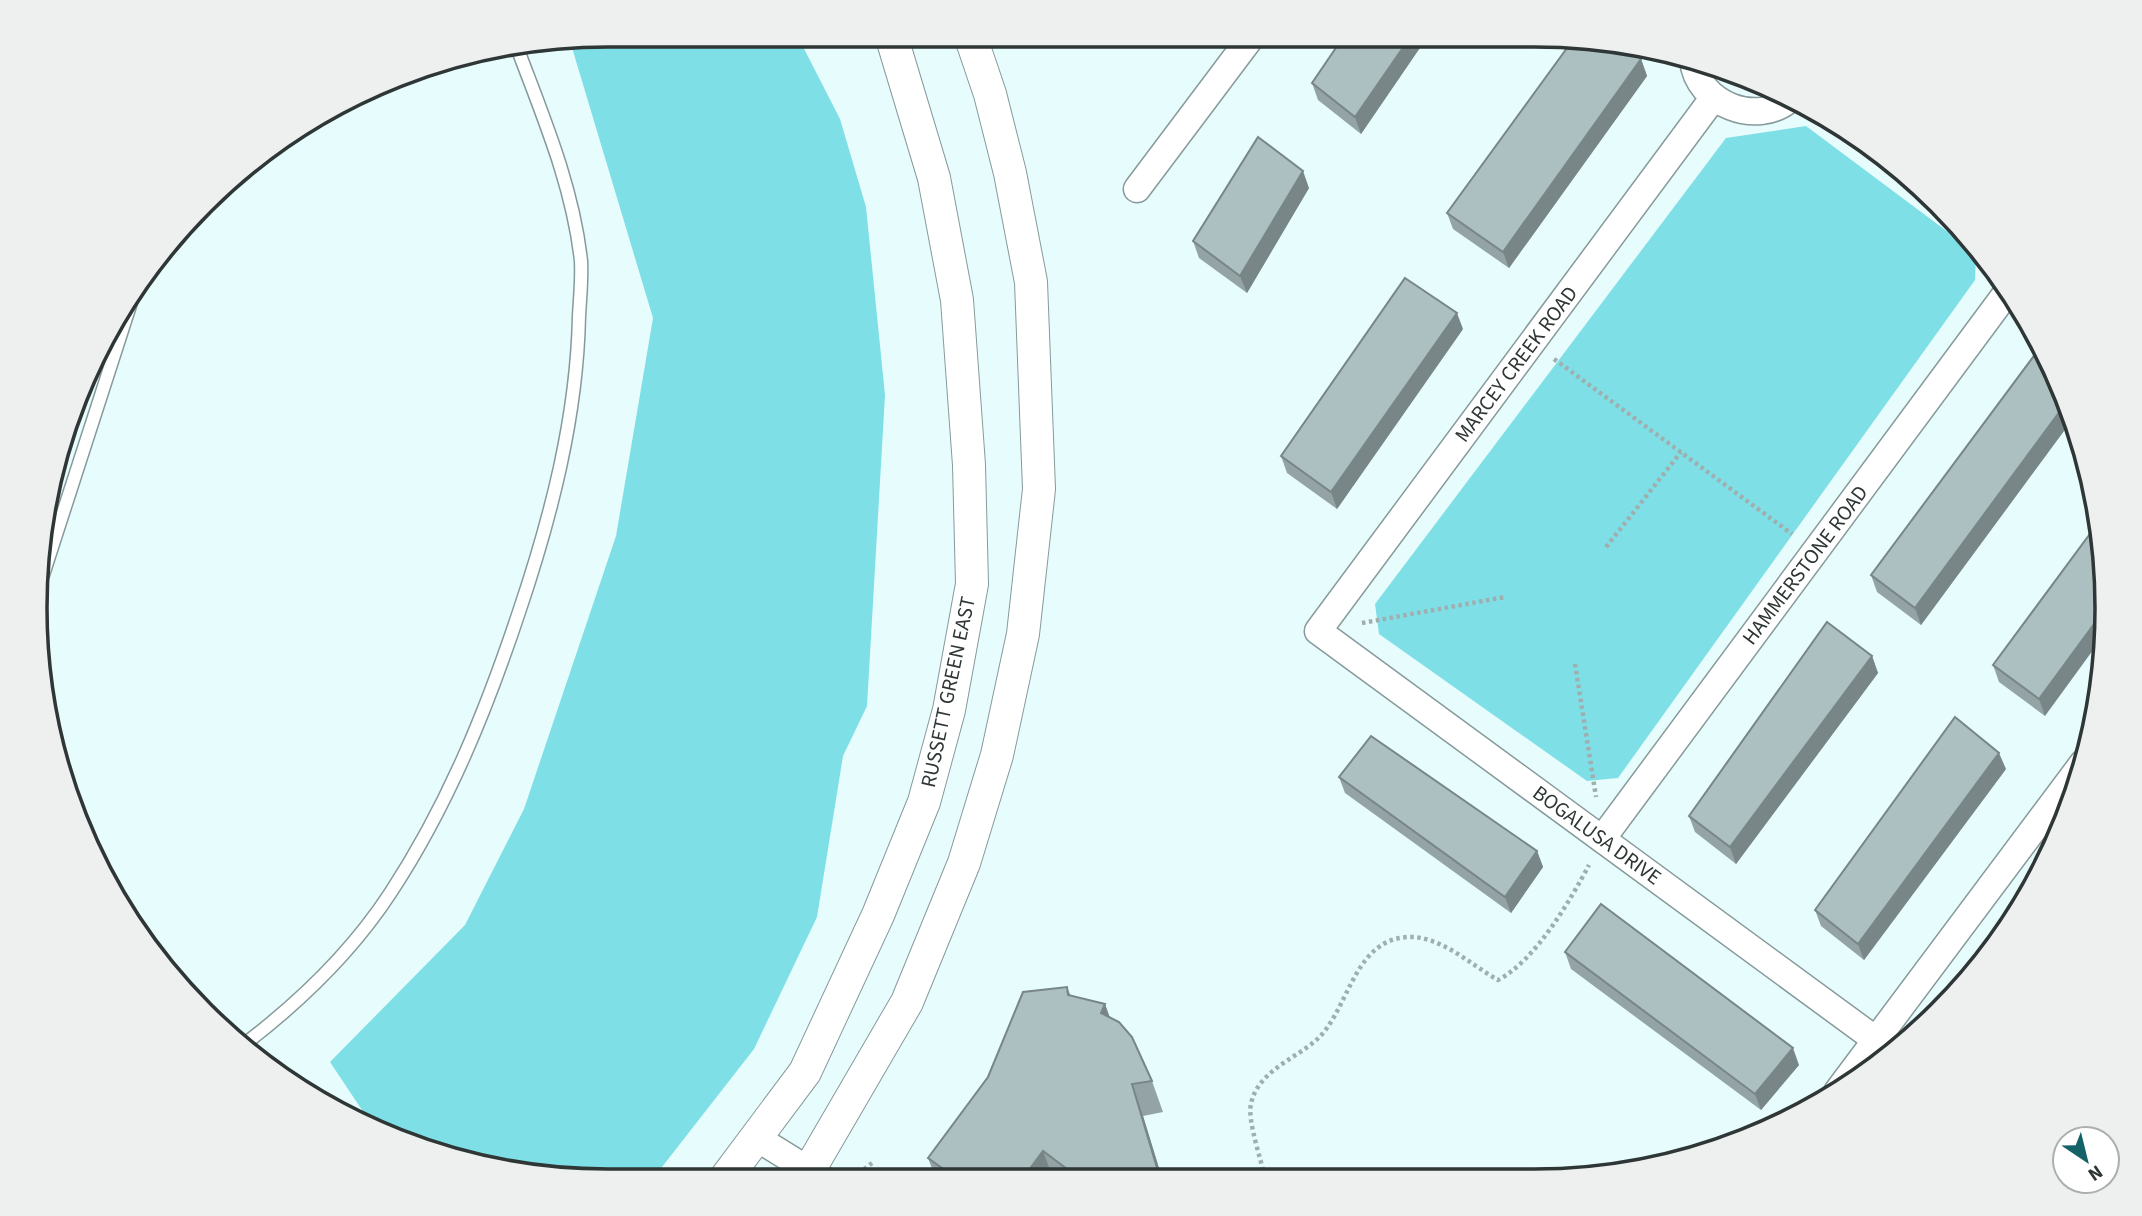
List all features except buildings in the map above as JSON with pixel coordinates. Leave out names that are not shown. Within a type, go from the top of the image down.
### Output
[{"type":"street","name":"RUSSETT GREEN EAST","points":[[733,1169],[805,1072],[878,915],[924,802],[949,709],[972,584],[970,465],[957,300],[934,178],[895,47]]},
{"type":"street","points":[[816,1169],[907,1002],[964,863],[997,755],[1023,634],[1039,489],[1031,282],[1007,160],[990,94],[974,47]]},
{"type":"street","points":[[1138,189],[1244,47]]},
{"type":"street","points":[[1697,72],[1701,83],[1714,97],[1731,107],[1750,112],[1769,110],[1780,104]]},
{"type":"street","name":"MARCEY CREEK ROAD","points":[[1318,631],[1714,97]]},
{"type":"street","name":"HAMMERSTONE ROAD","points":[[1602,839],[2002,299]]},
{"type":"street","name":"BOGALUSA DRIVE","points":[[1318,631],[1876,1040]]},
{"type":"street","points":[[1856,1067],[2065,788]]},
{"type":"street","points":[[757,1138],[802,1169]]},
{"type":"lane","points":[[251,1040],[287,1012],[339,960],[390,894],[438,816],[478,727],[544,540],[564,450],[578,361],[581,262],[564,173],[520,55]]},
{"type":"lane","points":[[50,554],[124,325]]},
{"type":"path","points":[[1532,342],[1815,552]]},
{"type":"path","points":[[1606,547],[1681,452]]},
{"type":"path","points":[[1318,631],[1505,597]]},
{"type":"path","points":[[1263,1169],[1250,1107],[1257,1087],[1318,1039],[1359,968],[1382,946],[1407,937],[1439,943],[1498,980],[1510,974],[1551,926],[1602,839],[1575,664]]},
{"type":"path","points":[[864,1169],[872,1163]]},
{"type":"shaded area","points":[[803,47],[840,119],[866,207],[885,395],[867,706],[843,756],[817,917],[754,1049],[660,1169],[571,1168],[535,1164],[463,1150],[393,1126],[364,1113],[330,1062],[465,925],[524,809],[616,536],[653,318],[572,48]]},
{"type":"shaded area","points":[[1806,126],[1956,238],[1976,263],[1975,280],[1618,778],[1587,781],[1379,634],[1375,604],[1726,138]]}]
